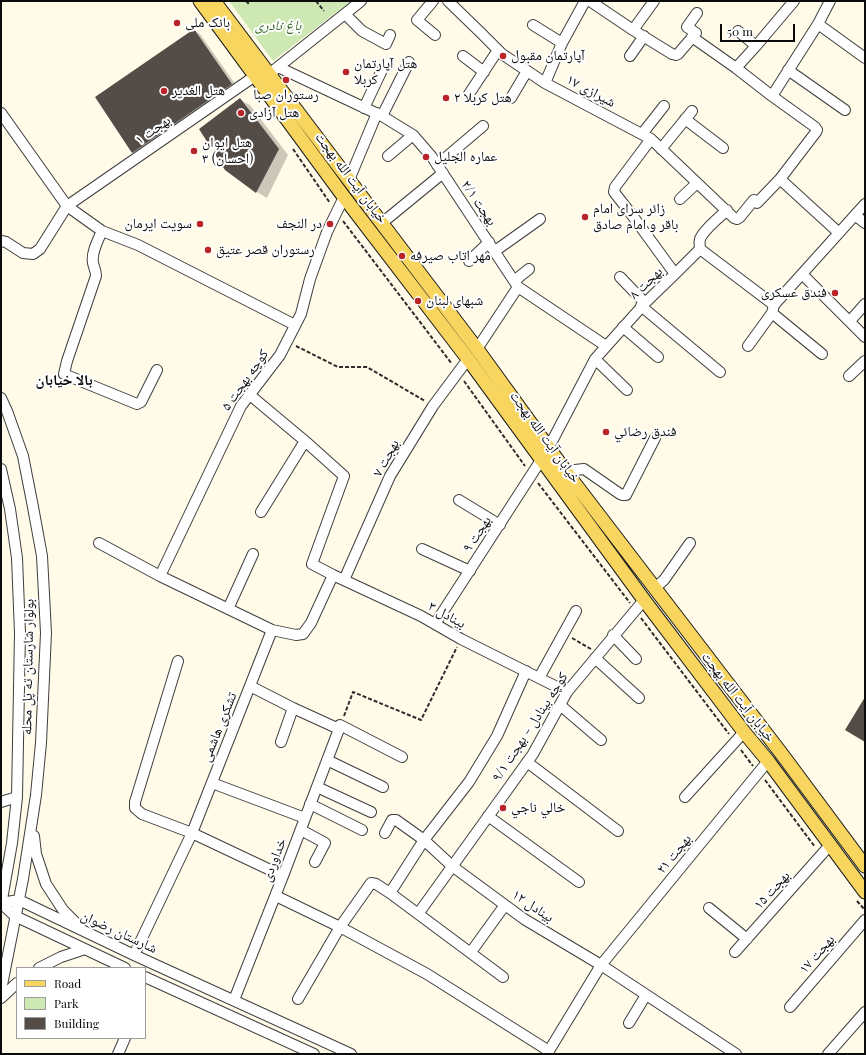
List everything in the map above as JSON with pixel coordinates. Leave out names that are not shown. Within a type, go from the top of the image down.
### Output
[{"type":"main road","name":"خیابان آیت الله بهجت","points":[[200,1],[344,197],[468,359],[644,600],[744,732],[768,761],[825,850],[860,895]]},
{"type":"main road","name":"خیابان آیت الله بهجت","points":[[214,1],[274,70],[349,180],[477,349],[570,476],[865,866]]},
{"type":"street","points":[[274,70],[361,1]]},
{"type":"street","points":[[433,1],[417,20],[435,35]]},
{"type":"street","points":[[545,82],[562,43],[585,1]]},
{"type":"street","points":[[590,1],[633,30],[676,55],[696,33],[687,26],[697,13]]},
{"type":"street","points":[[633,30],[654,1]]},
{"type":"street","points":[[736,68],[794,1]]},
{"type":"street","points":[[772,96],[818,24],[830,1]]},
{"type":"street","name":"شیرازی ۱۷","points":[[450,2],[502,54],[545,82],[646,137],[727,210]]},
{"type":"street","points":[[345,14],[362,32],[386,44],[390,35]]},
{"type":"street","points":[[818,24],[865,58]]},
{"type":"street","points":[[533,25],[562,43]]},
{"type":"street","points":[[738,31],[756,46]]},
{"type":"street","points":[[630,56],[644,36]]},
{"type":"street","points":[[692,37],[815,127],[816,130],[780,179],[757,203],[753,200],[737,219],[734,218],[727,210]]},
{"type":"street","points":[[469,94],[498,50]]},
{"type":"street","points":[[463,56],[484,72]]},
{"type":"street","points":[[349,180],[380,115],[409,62]]},
{"type":"street","name":"بهجت ۲/۱","points":[[274,70],[380,115],[413,135],[440,169],[516,284],[606,346]]},
{"type":"street","points":[[364,108],[382,70]]},
{"type":"street","points":[[788,70],[845,110]]},
{"type":"street","points":[[511,98],[527,71]]},
{"type":"street","name":"بهجت ۱","points":[[67,206],[255,76]]},
{"type":"street","points":[[664,106],[615,187],[614,192],[632,214],[675,274]]},
{"type":"street","points":[[661,149],[692,111]]},
{"type":"street","points":[[1,114],[67,206],[102,231],[138,245],[295,325]]},
{"type":"street","points":[[685,119],[723,148]]},
{"type":"street","points":[[382,223],[440,169],[483,126]]},
{"type":"street","points":[[388,156],[413,135]]},
{"type":"street","points":[[780,179],[839,233]]},
{"type":"street","points":[[680,199],[697,183]]},
{"type":"street","name":"کوچه بهجت ۵","points":[[160,576],[241,406],[280,355],[301,314],[310,279],[327,232],[344,197]]},
{"type":"street","points":[[748,346],[773,309],[802,274],[865,204]]},
{"type":"street","points":[[1,241],[6,242],[23,253],[33,254],[40,249],[67,206]]},
{"type":"street","name":"بهجت ۸","points":[[549,447],[595,359],[643,304],[700,249],[700,241],[702,236],[727,210]]},
{"type":"street","points":[[855,215],[865,223]]},
{"type":"street","points":[[495,251],[540,219]]},
{"type":"street","points":[[102,231],[94,254],[93,263],[96,270],[96,276],[64,374],[137,404],[141,402],[157,370]]},
{"type":"street","points":[[469,261],[488,242]]},
{"type":"street","points":[[700,249],[773,309],[822,354]]},
{"type":"street","points":[[477,349],[516,284],[529,269]]},
{"type":"street","points":[[802,274],[865,337]]},
{"type":"street","points":[[620,276],[643,304],[720,372]]},
{"type":"street","points":[[850,321],[865,304]]},
{"type":"street","points":[[623,327],[658,356]]},
{"type":"street","name":"بهجت ۷","points":[[344,580],[390,476],[433,406],[468,359]]},
{"type":"street","points":[[595,359],[627,390]]},
{"type":"street","points":[[849,376],[865,361]]},
{"type":"street","points":[[250,395],[305,442],[261,512]]},
{"type":"street","name":"بولوار شارستان ته پل محله","points":[[1,398],[7,411],[22,456],[34,507],[42,556],[46,633],[41,743],[36,795],[1,990]]},
{"type":"street","points":[[570,476],[576,470],[584,469],[620,494],[626,495],[656,438]]},
{"type":"street","name":"بینادل ۳","points":[[305,442],[344,476],[312,564],[435,624],[461,639],[567,692]]},
{"type":"street","name":"بهجت ۹","points":[[435,624],[541,460]]},
{"type":"street","name":"بولوار شارستان ته پل محله","points":[[1,469],[6,509],[17,558],[20,633],[17,797],[12,843],[1,904]]},
{"type":"street","points":[[459,500],[500,525]]},
{"type":"street","points":[[99,543],[160,576],[272,630],[296,635],[303,634],[310,623],[333,575]]},
{"type":"street","points":[[655,588],[664,580],[690,544]]},
{"type":"street","points":[[422,549],[470,571]]},
{"type":"street","points":[[228,609],[253,554]]},
{"type":"street","name":"کوچه بینادل - بهجت ۹/۱","points":[[418,914],[533,754],[567,692],[644,600]]},
{"type":"street","points":[[539,678],[576,611]]},
{"type":"street","name":"تشکری هاشمی","points":[[134,955],[192,833],[272,630]]},
{"type":"street","points":[[614,636],[636,659]]},
{"type":"street","points":[[597,655],[639,698]]},
{"type":"street","points":[[178,661],[135,802],[135,808],[142,814],[192,833],[283,876]]},
{"type":"street","points":[[390,892],[424,840],[469,782],[497,736],[526,671]]},
{"type":"street","points":[[250,686],[293,708],[402,756]]},
{"type":"street","points":[[560,705],[601,740]]},
{"type":"street","points":[[281,742],[293,708]]},
{"type":"street","name":"خداوردی","points":[[234,1000],[276,896],[339,727]]},
{"type":"street","points":[[685,797],[744,732]]},
{"type":"street","points":[[327,760],[383,787]]},
{"type":"street","name":"بهجت ۲۱","points":[[548,1052],[601,965],[768,761]]},
{"type":"street","points":[[527,762],[618,831]]},
{"type":"street","points":[[212,783],[305,818]]},
{"type":"street","points":[[317,787],[370,812]]},
{"type":"street","points":[[1,802],[17,797]]},
{"type":"street","points":[[310,804],[362,830]]},
{"type":"street","points":[[488,816],[579,882]]},
{"type":"street","name":"بینادل ۱۲","points":[[385,833],[394,819],[424,840],[452,866],[524,919],[601,965],[736,1054]]},
{"type":"street","points":[[32,823],[36,854],[46,884],[63,910],[86,932]]},
{"type":"street","points":[[301,830],[325,843],[315,862]]},
{"type":"street","name":"بهجت ۱۵","points":[[735,952],[825,850]]},
{"type":"street","points":[[298,999],[340,927],[371,883],[376,884],[390,892],[503,977]]},
{"type":"street","points":[[276,896],[340,927],[427,974],[548,1052]]},
{"type":"street","points":[[1,904],[18,900]]},
{"type":"street","name":"شارستان رضوان","points":[[18,900],[134,955],[351,1054]]},
{"type":"street","points":[[1,904],[15,916],[123,967]]},
{"type":"street","points":[[471,952],[505,905]]},
{"type":"street","points":[[709,908],[747,939]]},
{"type":"street","name":"بهجت ۱۷","points":[[790,1007],[865,920]]},
{"type":"street","points":[[41,967],[61,957],[85,949]]},
{"type":"street","points":[[146,977],[314,1054]]},
{"type":"street","points":[[1,998],[16,984]]},
{"type":"street","points":[[629,1023],[646,995]]},
{"type":"street","points":[[828,1054],[865,1012]]},
{"type":"street","points":[[118,1054],[125,1039]]},
{"type":"path","points":[[246,1],[249,4]]},
{"type":"path","points":[[316,1],[324,11]]},
{"type":"path","points":[[292,147],[336,212],[458,372],[532,475],[735,742],[825,850]]},
{"type":"path","points":[[287,341],[338,367],[367,367],[433,406]]},
{"type":"path","points":[[563,634],[597,655]]},
{"type":"path","points":[[339,727],[353,692],[421,720],[461,639]]},
{"type":"path","points":[[860,895],[865,910]]},
{"type":"green space","name":"باغ نادری","points":[[229,1],[351,1],[273,61]]},
{"type":"building","name":"هتل الغدیر","points":[[194,29],[232,84],[132,153],[95,97]]},
{"type":"building","points":[[240,98],[279,149],[256,193],[225,170],[199,129]]},
{"type":"building","points":[[865,697],[865,742],[845,730]]},
{"type":"place","name":"بانک ملی","points":[[177,23]]},
{"type":"place","name":"آپارتمان مقبول","points":[[503,56]]},
{"type":"place","name":"هتل آپارتمان کربلا","points":[[346,72]]},
{"type":"place","name":"رستوران صبا","points":[[286,80]]},
{"type":"place","name":"هتل الغدیر","points":[[164,91]]},
{"type":"place","name":"هتل کربلا ۲","points":[[446,98]]},
{"type":"place","name":"هتل آزادی","points":[[241,113]]},
{"type":"place","name":"هتل ایوان ۳ (احسان)","points":[[194,151]]},
{"type":"place","name":"عماره الجلیل","points":[[426,157]]},
{"type":"place","name":"زائر سرای امام باقر و امام صادق","points":[[585,217]]},
{"type":"place","name":"سویت ایرمان","points":[[200,224]]},
{"type":"place","name":"در النجف","points":[[330,224]]},
{"type":"place","name":"رستوران قصر عتیق","points":[[208,250]]},
{"type":"place","name":"مهر اتاب صيرفه","points":[[402,256]]},
{"type":"place","name":"فندق عسکری","points":[[835,293]]},
{"type":"place","name":"شبهای لبنان","points":[[418,301]]},
{"type":"place","name":"فندق رضائي","points":[[606,432]]},
{"type":"place","name":"خالي ناجي","points":[[503,808]]},
{"type":"district","name":"بالا خیابان","points":[[64,380]]}]
